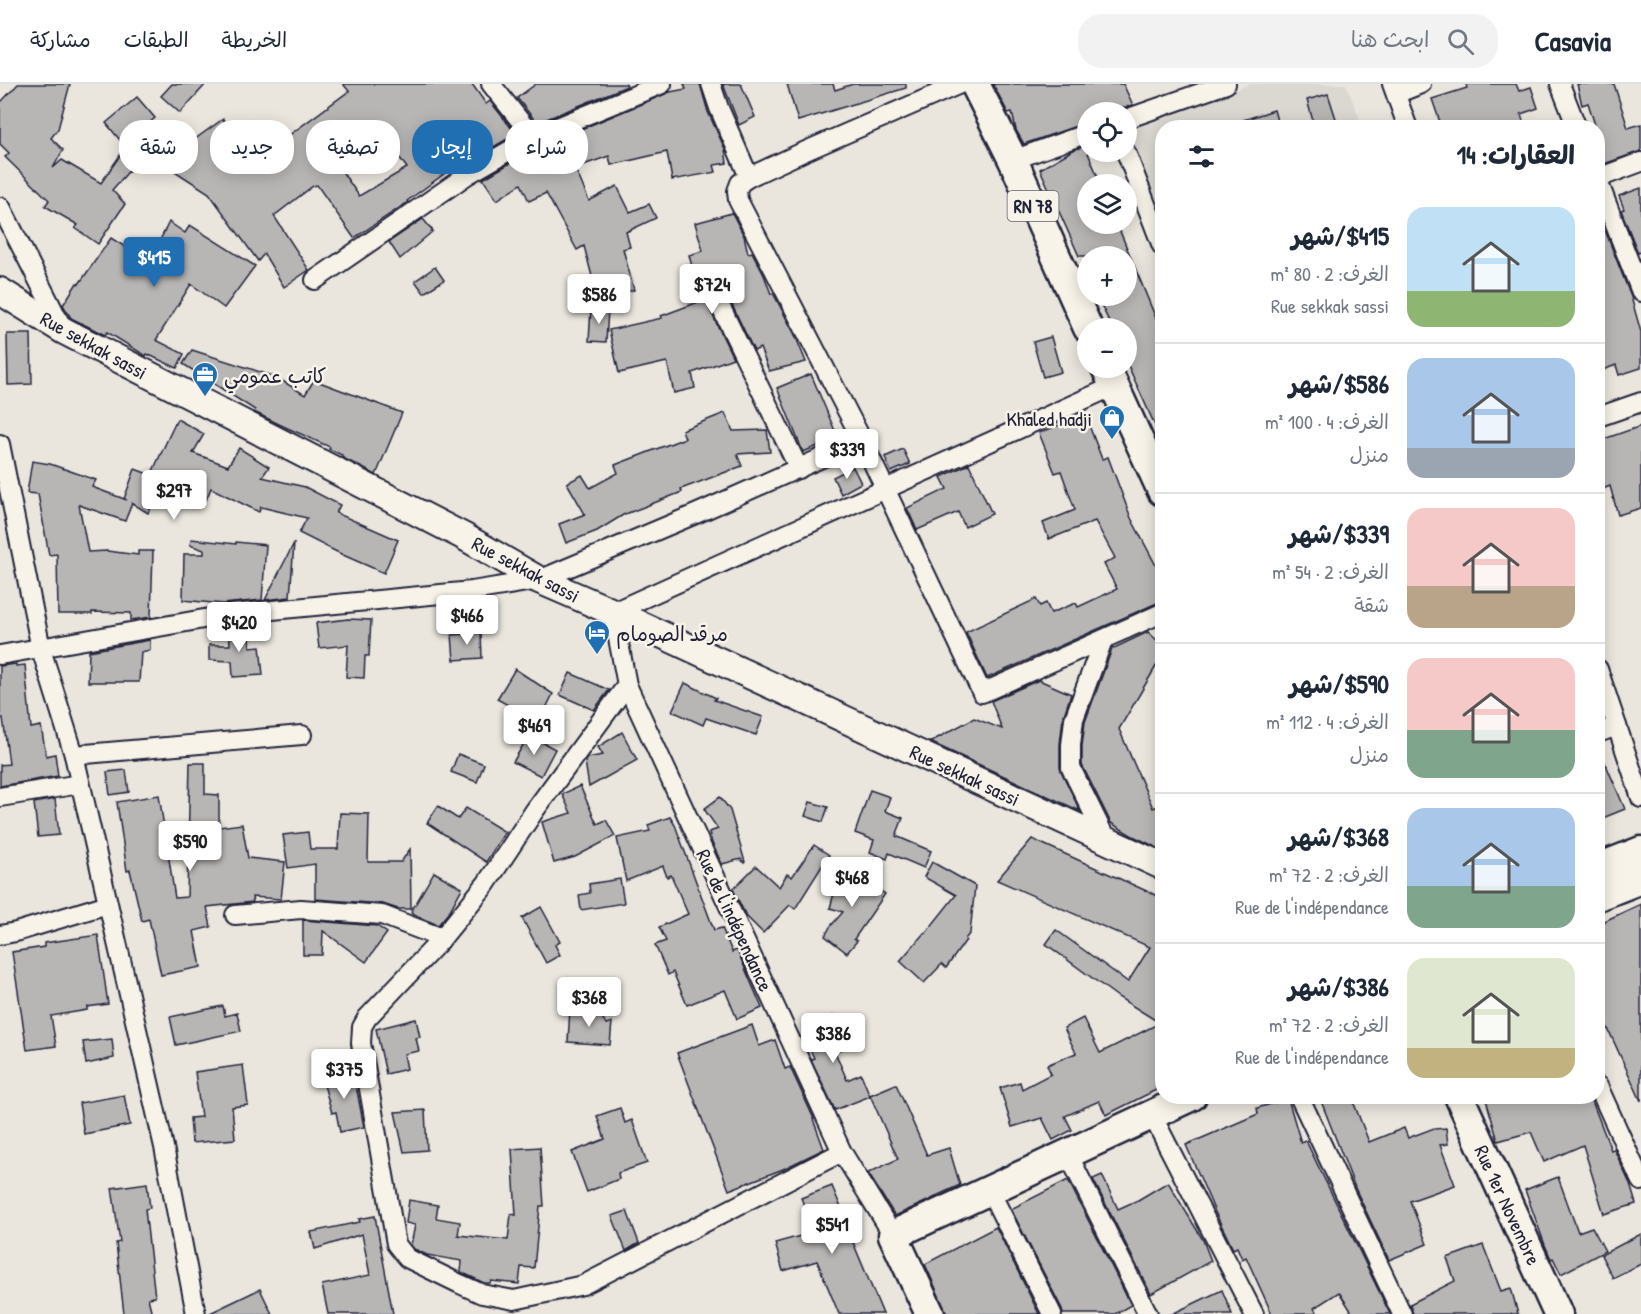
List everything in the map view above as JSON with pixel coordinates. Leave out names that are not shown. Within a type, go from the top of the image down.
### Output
[{"type":"main road","name":"RN 78","points":[[975,84],[1083,318]]},
{"type":"main road","points":[[1110,378],[1155,476]]},
{"type":"main road","points":[[1605,865],[1641,851]]},
{"type":"main road","points":[[1605,893],[1641,879]]},
{"type":"main road","points":[[893,1235],[1175,1104]]},
{"type":"main road","name":"Rue 1er Novembre","points":[[1463,1104],[1558,1314]]},
{"type":"main road","name":"Rue de l'indépendance","points":[[893,1235],[930,1314]]},
{"type":"street","points":[[491,84],[520,120]]},
{"type":"street","points":[[711,84],[719,108],[750,177]]},
{"type":"street","points":[[960,84],[750,177],[740,183],[737,191],[738,200],[862,440],[982,693],[1155,617]]},
{"type":"street","points":[[1137,116],[1226,84]]},
{"type":"street","points":[[1405,120],[1394,89],[1421,84]]},
{"type":"street","points":[[1560,84],[1574,120]]},
{"type":"street","points":[[573,120],[652,86]]},
{"type":"street","points":[[1012,160],[1077,137]]},
{"type":"street","points":[[315,280],[467,175],[505,153]]},
{"type":"street","points":[[1130,162],[1155,228]]},
{"type":"street","points":[[1605,177],[1641,162]]},
{"type":"street","points":[[1605,198],[1641,292]]},
{"type":"street","points":[[0,209],[64,331]]},
{"type":"street","points":[[712,289],[799,469]]},
{"type":"street","name":"Rue sekkak sassi","points":[[0,291],[64,331],[463,536],[540,580],[1155,863]]},
{"type":"street","points":[[613,612],[886,490],[1108,378]]},
{"type":"street","points":[[1605,415],[1641,402]]},
{"type":"street","points":[[0,655],[232,614],[472,591],[540,580],[862,440]]},
{"type":"street","points":[[0,444],[41,648],[74,755],[164,1147],[196,1314]]},
{"type":"street","name":"Rue de l'indépendance","points":[[613,612],[627,685],[842,1152],[893,1235]]},
{"type":"street","points":[[1103,640],[1074,719],[1071,768],[1107,841]]},
{"type":"street","points":[[627,685],[535,810],[486,884],[442,938],[367,1018],[362,1027],[362,1043],[396,1244],[407,1258],[460,1284],[482,1294],[514,1300],[583,1285],[842,1152]]},
{"type":"street","points":[[1605,690],[1641,798]]},
{"type":"street","points":[[1605,730],[1617,726]]},
{"type":"street","points":[[74,755],[302,735]]},
{"type":"street","points":[[0,797],[80,784]]},
{"type":"street","points":[[0,935],[108,904]]},
{"type":"street","points":[[235,915],[301,909],[382,915],[442,938]]},
{"type":"street","points":[[1605,1101],[1641,1181]]},
{"type":"street","points":[[1303,1104],[1402,1314]]},
{"type":"street","points":[[1152,1115],[1254,1314]]},
{"type":"street","points":[[1068,1154],[1148,1314]]},
{"type":"street","points":[[990,1191],[1052,1314]]},
{"type":"shaded area","points":[[1250,84],[1346,84],[1360,120],[1158,120]]},
{"type":"shaded area","points":[[1155,121],[1155,205],[1137,158],[1137,128]]},
{"type":"building","points":[[18,84],[70,84],[58,129],[51,138],[63,150],[53,168],[62,160],[101,183],[119,157],[119,174],[126,174],[112,190],[125,204],[98,244],[75,228],[78,225],[45,206],[49,200],[5,157],[9,153],[0,144],[0,103]]},
{"type":"building","points":[[172,84],[206,84],[180,113],[161,96]]},
{"type":"building","points":[[343,84],[472,84],[486,104],[490,101],[505,120],[505,140],[493,147],[493,120],[412,120],[412,174],[444,174],[408,202],[354,238],[317,185],[313,186],[274,216],[309,270],[284,287],[264,254],[258,261],[209,193],[179,174],[198,174],[198,137],[210,128],[210,174],[294,174],[294,131],[306,123],[306,174],[344,174],[359,196],[407,168],[400,158],[400,120],[310,120],[349,91]]},
{"type":"building","points":[[536,84],[626,84],[627,86],[544,120],[535,120],[517,98]]},
{"type":"building","points":[[684,84],[700,84],[708,112],[725,149],[727,163],[714,165],[716,172],[672,180],[667,152],[611,165],[609,156],[588,163],[588,126],[670,92],[686,89]]},
{"type":"building","points":[[723,84],[741,84],[755,117],[739,125]]},
{"type":"building","points":[[787,84],[833,84],[835,90],[853,84],[906,84],[906,88],[798,121]]},
{"type":"building","points":[[993,84],[1123,84],[1132,102],[1077,102],[1077,126],[1024,144],[1016,130],[1012,112],[1008,113]]},
{"type":"building","points":[[1466,84],[1516,84],[1519,91],[1531,87],[1538,108],[1521,114],[1523,120],[1439,120],[1432,99],[1467,88]]},
{"type":"building","points":[[1577,84],[1614,84],[1628,128],[1641,124],[1641,151],[1605,164],[1605,120],[1593,120],[1588,103],[1582,105]]},
{"type":"building","points":[[1328,94],[1336,120],[1313,120],[1307,100]]},
{"type":"building","points":[[137,97],[155,118],[153,120],[119,120],[119,139],[106,123]]},
{"type":"building","points":[[1274,110],[1277,120],[1243,120]]},
{"type":"building","points":[[1077,149],[1077,162],[1092,162],[1097,174],[1077,174],[1077,234],[1121,234],[1126,246],[1077,246],[1077,252],[1040,169]]},
{"type":"building","points":[[505,166],[505,174],[578,174],[589,201],[617,186],[630,212],[649,204],[656,218],[626,232],[630,247],[623,249],[634,290],[598,299],[584,246],[577,250],[546,193],[529,201],[521,184],[497,200],[483,179]]},
{"type":"building","points":[[1641,188],[1641,252],[1638,253],[1621,210],[1624,209],[1619,196]]},
{"type":"building","points":[[732,213],[744,236],[748,253],[752,252],[771,294],[773,293],[795,335],[806,362],[769,371],[760,348],[754,351],[722,284],[718,279],[712,278],[703,282],[702,293],[733,358],[692,373],[695,388],[674,393],[667,362],[619,373],[609,330],[662,318],[661,316],[701,301],[689,255],[703,251],[695,223]]},
{"type":"building","points":[[423,219],[433,231],[400,259],[389,242]]},
{"type":"building","points":[[169,222],[185,233],[190,225],[255,266],[224,308],[191,284],[156,340],[184,354],[177,368],[147,354],[146,356],[107,332],[105,335],[71,318],[63,305],[111,238],[149,262]]},
{"type":"building","points":[[1605,230],[1631,297],[1641,332],[1641,368],[1619,375],[1616,365],[1605,369]]},
{"type":"building","points":[[435,267],[444,280],[424,293],[415,281]]},
{"type":"building","points":[[1137,272],[1155,316],[1155,425],[1134,378],[1137,378],[1137,318],[1107,318],[1102,306],[1137,306]]},
{"type":"building","points":[[591,308],[608,309],[606,342],[589,341]]},
{"type":"building","points":[[7,334],[31,334],[32,384],[8,385]]},
{"type":"building","points":[[1051,337],[1061,372],[1043,377],[1033,342]]},
{"type":"building","points":[[192,350],[276,377],[305,395],[314,380],[402,413],[376,475],[341,457],[342,455],[329,449],[330,447],[254,412],[255,410],[183,364]]},
{"type":"building","points":[[811,374],[838,438],[803,452],[777,388]]},
{"type":"building","points":[[725,413],[733,431],[767,430],[770,452],[737,454],[742,466],[681,489],[682,492],[623,515],[597,531],[566,543],[559,524],[585,514],[567,483],[582,475],[590,488],[618,473],[615,465],[685,438],[682,430]]},
{"type":"building","points":[[1085,415],[1102,459],[1108,457],[1131,518],[1155,564],[1155,604],[987,678],[966,632],[1036,599],[1040,606],[1046,603],[1051,613],[1076,603],[1078,607],[1117,589],[1104,564],[1115,558],[1095,521],[1049,539],[1043,523],[1075,510],[1061,471],[1055,473],[1039,433]]},
{"type":"building","points":[[177,419],[204,434],[193,453],[228,466],[239,448],[269,467],[262,477],[305,487],[340,505],[336,513],[398,540],[384,573],[299,533],[307,518],[261,507],[259,512],[211,488],[206,500],[190,494],[189,496],[165,485],[148,513],[132,503],[125,521],[79,505],[88,552],[107,551],[138,555],[138,551],[153,551],[151,617],[131,620],[131,613],[58,614],[57,554],[49,555],[38,494],[27,493],[32,461],[50,464],[96,480],[92,487],[124,499],[135,469],[151,475]]},
{"type":"building","points":[[1641,426],[1641,508],[1618,515],[1610,486],[1605,488],[1605,439]]},
{"type":"building","points":[[903,449],[910,464],[891,472],[885,457]]},
{"type":"building","points":[[969,464],[992,514],[965,527],[958,512],[917,530],[907,508],[947,489],[941,477]]},
{"type":"building","points":[[853,467],[861,483],[841,494],[833,477]]},
{"type":"building","points":[[191,539],[266,545],[262,600],[223,604],[183,600],[184,554],[204,554],[204,550],[190,545]]},
{"type":"building","points":[[294,543],[290,597],[265,600]]},
{"type":"building","points":[[348,619],[371,620],[369,656],[365,656],[364,678],[346,677],[348,645],[319,648],[316,623]]},
{"type":"building","points":[[248,624],[250,647],[260,646],[263,675],[233,677],[232,661],[209,660],[209,645],[230,645],[229,626]]},
{"type":"building","points":[[1148,632],[1155,638],[1155,668],[1119,729],[1153,808],[1155,807],[1155,847],[1111,823],[1082,765],[1085,722],[1112,649]]},
{"type":"building","points":[[481,633],[482,658],[454,660],[452,635]]},
{"type":"building","points":[[150,640],[150,650],[141,652],[139,682],[88,682],[89,651]]},
{"type":"building","points":[[16,664],[16,666],[25,665],[31,728],[41,726],[46,756],[55,754],[58,776],[0,786],[0,765],[9,764],[3,718],[0,718],[0,666]]},
{"type":"building","points":[[515,669],[553,694],[539,722],[497,699]]},
{"type":"building","points":[[570,673],[609,690],[594,710],[560,695]]},
{"type":"building","points":[[1039,680],[1071,694],[1063,718],[1060,768],[1080,811],[930,742],[974,718],[1002,729],[991,701]]},
{"type":"building","points":[[685,683],[716,698],[714,700],[763,717],[756,735],[706,718],[703,725],[672,711]]},
{"type":"building","points":[[622,732],[637,760],[589,787],[585,761],[587,758],[603,755],[598,747]]},
{"type":"building","points":[[529,735],[555,749],[541,776],[513,762]]},
{"type":"building","points":[[458,754],[484,764],[477,782],[451,772]]},
{"type":"building","points":[[1605,762],[1625,809],[1605,817]]},
{"type":"building","points":[[190,763],[205,763],[205,794],[219,795],[219,827],[242,824],[248,858],[285,862],[281,899],[252,897],[253,902],[207,907],[211,927],[194,931],[201,967],[161,975],[149,919],[142,921],[130,870],[127,871],[117,802],[159,795],[175,898],[187,897]]},
{"type":"building","points":[[126,770],[129,792],[110,795],[107,772]]},
{"type":"building","points":[[580,786],[597,824],[606,820],[615,836],[575,857],[554,863],[542,822],[571,813],[562,794]]},
{"type":"building","points":[[870,790],[890,797],[885,811],[903,818],[896,836],[931,851],[924,868],[889,853],[887,859],[870,852],[874,840],[855,833]]},
{"type":"building","points":[[720,797],[730,810],[744,863],[741,859],[722,864],[712,843],[709,832],[718,829],[704,809]]},
{"type":"building","points":[[55,799],[59,835],[38,837],[34,803]]},
{"type":"building","points":[[810,802],[828,807],[823,822],[805,816]]},
{"type":"building","points":[[438,806],[458,819],[466,808],[505,832],[486,862],[427,823]]},
{"type":"building","points":[[340,813],[369,814],[368,862],[401,862],[410,849],[411,909],[398,909],[383,904],[315,899],[315,864],[288,868],[283,835],[308,832],[310,849],[338,849]]},
{"type":"building","points":[[670,817],[714,930],[722,928],[732,952],[737,950],[762,1008],[737,1019],[725,990],[687,1005],[673,972],[668,975],[655,945],[666,941],[659,927],[688,914],[671,875],[667,877],[663,866],[626,881],[617,838],[650,831],[648,825]]},
{"type":"building","points":[[1032,839],[1155,895],[1155,1020],[1118,997],[1046,944],[1056,930],[1128,982],[1150,947],[997,880]]},
{"type":"building","points":[[814,845],[829,855],[795,909],[790,905],[763,933],[746,916],[733,889],[756,866],[779,887],[787,874],[792,877]]},
{"type":"building","points":[[932,862],[975,886],[970,933],[946,968],[942,964],[924,983],[900,961],[956,895],[924,877]]},
{"type":"building","points":[[842,864],[885,894],[854,939],[857,941],[847,953],[825,936],[843,912],[830,908]]},
{"type":"building","points":[[434,872],[462,888],[449,912],[438,925],[411,912]]},
{"type":"building","points":[[620,879],[624,903],[581,910],[579,895],[590,893],[589,884]]},
{"type":"building","points":[[1641,904],[1641,1101],[1605,1022],[1605,921]]},
{"type":"building","points":[[541,907],[560,942],[555,945],[560,955],[546,963],[522,918]]},
{"type":"building","points":[[303,920],[377,926],[387,933],[366,962],[323,931],[322,955],[303,955]]},
{"type":"building","points":[[98,935],[108,1004],[51,1016],[56,1046],[27,1050],[12,952],[44,947],[44,943]]},
{"type":"building","points":[[223,1006],[225,1016],[237,1013],[241,1031],[176,1045],[170,1017]]},
{"type":"building","points":[[570,1008],[598,1010],[606,1024],[612,1022],[610,1045],[568,1042]]},
{"type":"building","points":[[833,1016],[846,1047],[835,1052],[847,1080],[861,1074],[870,1096],[835,1110],[811,1059],[814,1058],[804,1035],[804,1028]]},
{"type":"building","points":[[1083,1018],[1100,1053],[1155,1026],[1155,1090],[1106,1115],[1099,1101],[1065,1116],[1072,1130],[1053,1140],[1042,1118],[1012,1127],[1000,1088],[1020,1082],[1022,1089],[1051,1074],[1047,1065],[1076,1053],[1064,1028]]},
{"type":"building","points":[[416,1019],[420,1037],[416,1038],[419,1051],[404,1054],[407,1069],[386,1074],[376,1029]]},
{"type":"building","points":[[752,1025],[759,1046],[775,1040],[785,1069],[790,1067],[814,1119],[824,1149],[783,1169],[729,1190],[677,1053]]},
{"type":"building","points":[[112,1039],[114,1058],[86,1064],[83,1042]]},
{"type":"building","points":[[243,1065],[248,1105],[232,1107],[235,1139],[192,1143],[190,1118],[201,1117],[195,1072]]},
{"type":"building","points":[[353,1070],[364,1127],[340,1132],[336,1112],[332,1113],[322,1078]]},
{"type":"building","points":[[896,1084],[927,1155],[949,1148],[960,1185],[895,1216],[868,1173],[898,1159],[870,1095]]},
{"type":"building","points":[[124,1095],[130,1125],[84,1134],[79,1103]]},
{"type":"building","points":[[1271,1104],[1289,1104],[1301,1143],[1306,1141],[1390,1314],[1353,1314],[1339,1292],[1314,1308],[1317,1314],[1272,1314],[1246,1257],[1242,1259],[1237,1247],[1233,1249],[1186,1145],[1258,1114],[1257,1108]]},
{"type":"building","points":[[1322,1104],[1354,1104],[1369,1142],[1404,1128],[1408,1138],[1434,1128],[1446,1128],[1448,1144],[1440,1145],[1455,1185],[1410,1201],[1427,1244],[1389,1260],[1356,1190]]},
{"type":"building","points":[[1487,1104],[1593,1104],[1611,1150],[1614,1149],[1630,1184],[1636,1204],[1604,1214],[1583,1145],[1544,1162],[1531,1132],[1498,1141]]},
{"type":"building","points":[[620,1108],[625,1123],[632,1120],[647,1163],[618,1173],[619,1179],[587,1192],[572,1152],[605,1139],[597,1116]]},
{"type":"building","points":[[425,1110],[427,1150],[404,1152],[395,1112]]},
{"type":"building","points":[[540,1147],[544,1206],[540,1206],[534,1268],[521,1267],[519,1284],[491,1281],[484,1283],[461,1272],[462,1261],[427,1255],[414,1249],[411,1245],[415,1225],[406,1223],[409,1200],[438,1205],[436,1218],[460,1222],[458,1235],[508,1240],[511,1214],[516,1215],[512,1149]]},
{"type":"building","points":[[1102,1175],[1118,1209],[1168,1182],[1203,1240],[1211,1261],[1151,1294],[1093,1179]]},
{"type":"building","points":[[1558,1177],[1578,1232],[1592,1227],[1605,1251],[1561,1274],[1545,1245],[1525,1190]]},
{"type":"building","points":[[1068,1180],[1131,1305],[1115,1314],[1063,1314],[1011,1209]]},
{"type":"building","points":[[147,1183],[150,1208],[145,1209],[155,1297],[148,1298],[152,1314],[124,1314],[116,1243],[120,1242],[112,1188]]},
{"type":"building","points":[[832,1186],[883,1314],[839,1314],[817,1261],[783,1271],[775,1243],[815,1232],[801,1198]]},
{"type":"building","points":[[627,1211],[639,1243],[626,1251],[612,1216]]},
{"type":"building","points":[[375,1216],[393,1314],[328,1314],[322,1285],[370,1275],[362,1234],[315,1249],[311,1232],[360,1222],[359,1219]]},
{"type":"building","points":[[996,1227],[1039,1314],[947,1314],[925,1264]]},
{"type":"building","points":[[1641,1234],[1641,1264],[1613,1278],[1601,1255]]},
{"type":"building","points":[[1483,1245],[1501,1291],[1511,1288],[1518,1314],[1413,1314],[1410,1304],[1455,1281],[1447,1258]]},
{"type":"building","points":[[260,1289],[272,1314],[208,1314]]},
{"type":"building","points":[[1222,1290],[1232,1314],[1172,1314]]},
{"type":"place","name":"كاتب عمومي","points":[[205,398]]},
{"type":"place","name":"Khaled hadji","points":[[1112,441]]},
{"type":"place","name":"مرقد الصومام","points":[[597,656]]}]
